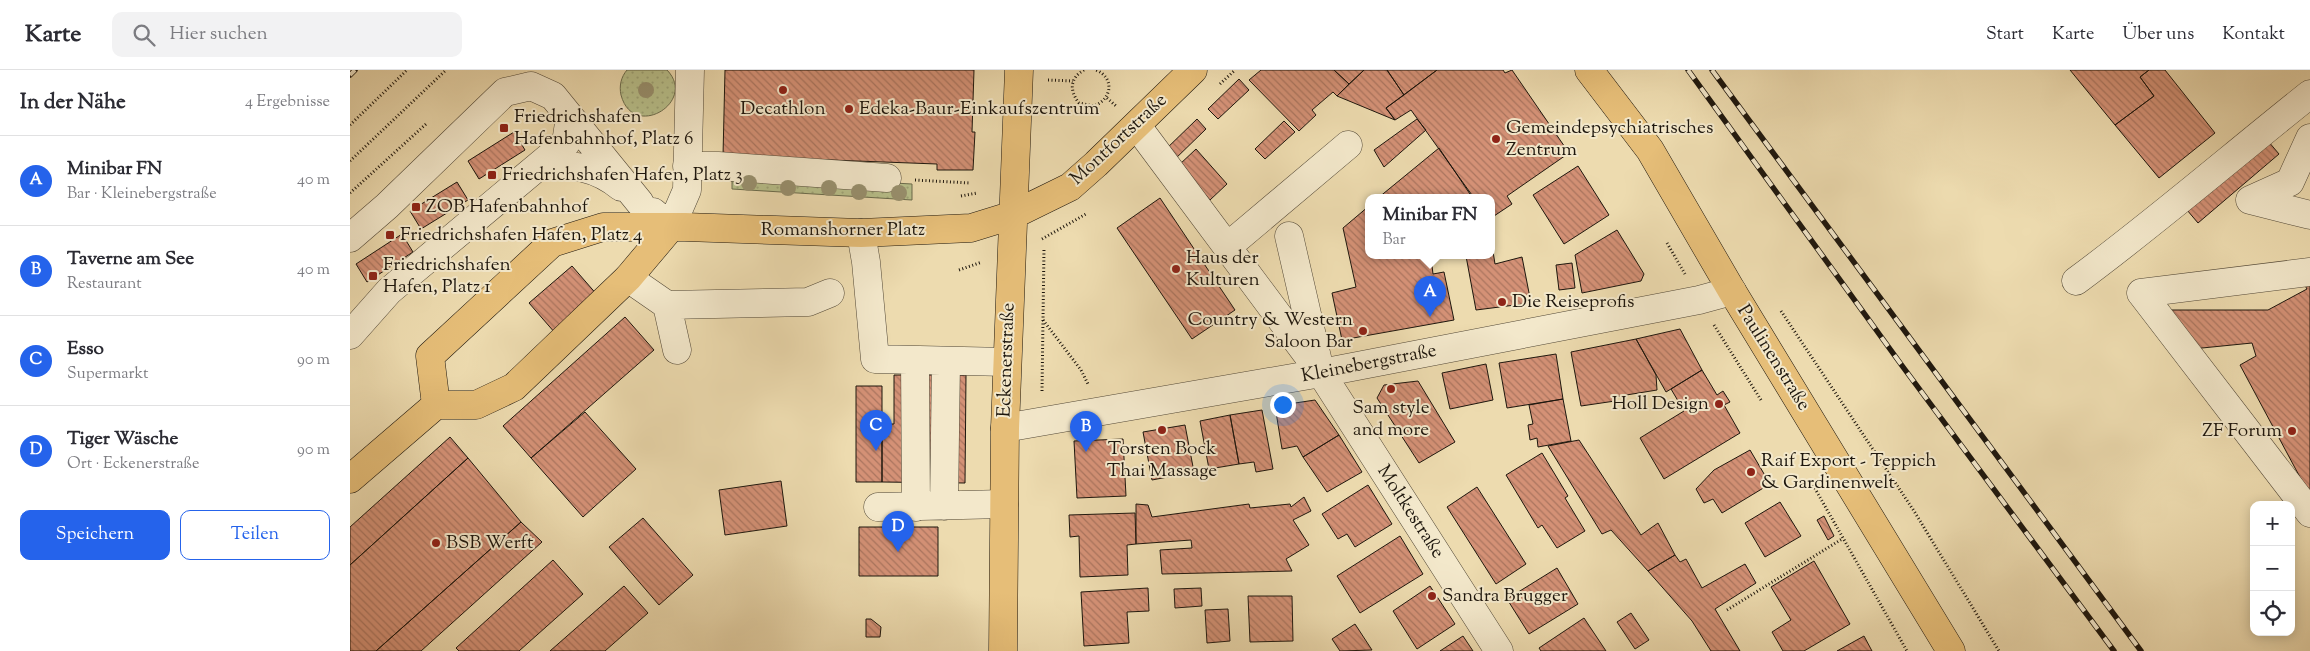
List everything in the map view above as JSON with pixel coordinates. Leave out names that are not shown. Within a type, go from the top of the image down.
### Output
[{"type":"main road","name":"Eckenerstraße","points":[[1003,651],[1005,428],[1019,70]]},
{"type":"main road","name":"Montfortstraße","points":[[1013,216],[1070,187],[1193,70]]},
{"type":"main road","name":"Paulinenstraße","points":[[1589,70],[1650,150],[1732,290],[1950,651]]},
{"type":"main road","name":"Romanshorner Platz","points":[[436,405],[430,356],[552,243],[603,227],[671,227],[861,233],[970,228],[1013,216]]},
{"type":"main road","points":[[350,479],[436,405],[476,405],[514,387],[628,278],[671,227]]},
{"type":"street","points":[[541,165],[576,165],[609,178],[671,227],[686,190],[690,70]]},
{"type":"street","points":[[350,238],[387,206],[506,92],[531,86],[553,96],[640,203]]},
{"type":"street","points":[[2076,281],[2142,232],[2195,186],[2310,94]]},
{"type":"street","points":[[350,335],[389,291],[566,143],[570,117]]},
{"type":"street","name":"Moltkestraße","points":[[1136,126],[1321,373],[1499,651]]},
{"type":"street","points":[[2310,138],[2290,182],[2250,200],[2310,214]]},
{"type":"street","points":[[1227,247],[1348,145]]},
{"type":"street","points":[[687,166],[718,166],[887,178]]},
{"type":"street","points":[[861,233],[866,262],[875,359],[1008,362]]},
{"type":"street","points":[[1289,236],[1321,373]]},
{"type":"street","points":[[2310,272],[2141,293],[2310,513]]},
{"type":"street","points":[[628,278],[667,304],[808,302],[830,292]]},
{"type":"street","name":"Kleinebergstraße","points":[[1005,428],[1321,373],[1699,300],[1732,290]]},
{"type":"street","points":[[667,304],[677,350]]},
{"type":"street","points":[[915,360],[916,507]]},
{"type":"street","points":[[944,506],[946,361]]},
{"type":"street","points":[[878,507],[1004,504]]},
{"type":"path","points":[[350,125],[407,70]]},
{"type":"path","points":[[350,161],[446,70]]},
{"type":"path","points":[[1084,70],[1073,81],[1072,89],[1079,103],[1086,106],[1101,104],[1107,98],[1110,89],[1108,80],[1102,73],[1096,70]]},
{"type":"path","points":[[1048,80],[1073,81]]},
{"type":"path","points":[[350,193],[431,120]]},
{"type":"path","points":[[931,181],[970,184]]},
{"type":"path","points":[[1044,238],[1043,319],[1054,419]]},
{"type":"path","points":[[1665,240],[1684,274]]},
{"type":"path","points":[[1699,300],[1765,407]]},
{"type":"path","points":[[1780,309],[1914,510],[2000,651]]},
{"type":"path","points":[[1043,319],[1081,370],[1101,412]]},
{"type":"path","points":[[1811,482],[1907,651]]},
{"type":"path","points":[[1727,610],[1842,539]]},
{"type":"green space","points":[[627,70],[667,70],[674,82],[675,94],[669,104],[660,112],[649,116],[638,115],[628,108],[621,95],[620,88]]},
{"type":"green space","points":[[732,174],[912,184],[912,200],[732,189]]},
{"type":"building","name":"Edeka-Baur-Einkaufszentrum","points":[[725,70],[974,70],[972,132],[975,132],[973,170],[937,170],[937,164],[723,156]]},
{"type":"building","points":[[1261,70],[1334,70],[1349,84],[1337,96],[1333,92],[1312,110],[1316,115],[1299,131],[1249,80]]},
{"type":"building","points":[[1334,70],[1364,70],[1349,84]]},
{"type":"building","points":[[1364,70],[1387,70],[1404,95],[1386,108],[1395,120],[1337,96]]},
{"type":"building","points":[[1387,70],[1437,70],[1404,95]]},
{"type":"building","name":"Gemeindepsychiatrisches Zentrum","points":[[1437,70],[1503,70],[1505,73],[1512,70],[1569,153],[1507,196],[1512,204],[1495,215],[1495,194],[1471,194],[1411,110],[1395,120],[1386,108]]},
{"type":"building","points":[[2070,70],[2149,70],[2140,77],[2154,96],[2115,125]]},
{"type":"building","points":[[2149,70],[2165,70],[2215,133],[2159,178],[2115,125],[2154,96],[2140,77]]},
{"type":"building","points":[[1239,79],[1249,90],[1218,119],[1208,109]]},
{"type":"building","points":[[1197,119],[1206,129],[1172,162],[1163,152]]},
{"type":"building","points":[[1417,119],[1426,130],[1384,167],[1374,150]]},
{"type":"building","points":[[1284,121],[1295,132],[1265,159],[1255,149]]},
{"type":"building","points":[[514,132],[525,150],[479,179],[468,161]]},
{"type":"building","points":[[2268,141],[2279,154],[2198,223],[2187,210]]},
{"type":"building","points":[[1439,148],[1470,194],[1383,194]]},
{"type":"building","points":[[1196,149],[1227,184],[1210,200],[1179,165]]},
{"type":"building","points":[[1578,166],[1609,215],[1564,244],[1533,195]]},
{"type":"building","points":[[457,182],[468,200],[421,229],[410,211]]},
{"type":"building","name":"Haus der Kulturen","points":[[1160,198],[1235,310],[1192,339],[1117,228]]},
{"type":"building","points":[[1365,209],[1365,259],[1431,259],[1433,274],[1444,272],[1454,320],[1342,340],[1332,293],[1356,287],[1343,228]]},
{"type":"building","points":[[1617,230],[1644,274],[1641,281],[1582,293],[1575,255]]},
{"type":"building","points":[[402,234],[413,252],[367,282],[356,264]]},
{"type":"building","points":[[1522,257],[1531,303],[1476,310],[1467,259],[1494,259],[1495,264]]},
{"type":"building","points":[[1572,263],[1575,288],[1559,290],[1556,265]]},
{"type":"building","points":[[572,266],[612,312],[569,349],[529,303]]},
{"type":"building","name":"ZF Forum","points":[[2310,280],[2310,496],[2240,365],[2256,356],[2252,343],[2192,349],[2160,310],[2268,310],[2307,289],[2304,284]]},
{"type":"building","points":[[625,317],[654,350],[531,458],[503,426]]},
{"type":"building","points":[[1680,329],[1702,370],[1666,392],[1636,339]]},
{"type":"building","points":[[1636,339],[1656,375],[1657,390],[1614,397],[1615,401],[1581,406],[1571,352]]},
{"type":"building","points":[[1556,354],[1563,399],[1507,408],[1499,363]]},
{"type":"building","points":[[1486,364],[1493,400],[1450,409],[1442,373]]},
{"type":"building","points":[[1702,370],[1717,395],[1723,391],[1730,402],[1724,405],[1740,433],[1664,479],[1640,438],[1684,411],[1671,389]]},
{"type":"building","points":[[894,375],[966,375],[965,483],[882,482],[882,424],[894,424]]},
{"type":"building","points":[[1418,381],[1455,442],[1419,463],[1377,398],[1384,385]]},
{"type":"building","points":[[856,386],[882,386],[882,482],[856,482]]},
{"type":"building","points":[[1563,399],[1571,441],[1538,447],[1537,438],[1530,440],[1528,425],[1533,424],[1529,405]]},
{"type":"building","points":[[1315,400],[1339,435],[1303,457],[1297,446],[1282,449],[1275,406]]},
{"type":"building","points":[[1262,410],[1273,469],[1256,472],[1254,462],[1239,464],[1230,415]]},
{"type":"building","points":[[585,412],[636,469],[583,517],[531,458]]},
{"type":"building","points":[[1230,415],[1239,464],[1209,469],[1200,421]]},
{"type":"building","points":[[1185,425],[1194,472],[1152,480],[1143,432]]},
{"type":"building","points":[[1339,435],[1362,472],[1327,492],[1303,457]]},
{"type":"building","points":[[450,437],[468,458],[350,565],[350,527]]},
{"type":"building","points":[[1123,439],[1126,496],[1077,498],[1074,441]]},
{"type":"building","points":[[1579,440],[1641,535],[1658,523],[1675,555],[1648,571],[1611,530],[1602,534],[1548,446]]},
{"type":"building","points":[[1750,450],[1770,484],[1722,513],[1713,499],[1704,503],[1696,489],[1714,470]]},
{"type":"building","points":[[1542,453],[1568,496],[1565,498],[1585,531],[1557,548],[1542,525],[1538,528],[1506,475]]},
{"type":"building","name":"BSB Werft","points":[[468,458],[521,522],[376,651],[350,651],[350,565]]},
{"type":"building","points":[[781,481],[787,526],[725,535],[719,490]]},
{"type":"building","points":[[1368,485],[1392,524],[1355,547],[1347,534],[1338,539],[1322,514]]},
{"type":"building","points":[[1477,487],[1526,564],[1496,584],[1447,507]]},
{"type":"building","points":[[1304,497],[1311,511],[1293,520],[1309,545],[1286,559],[1292,571],[1162,574],[1160,550],[1192,548],[1191,540],[1136,544],[1136,504],[1148,505],[1152,517],[1249,504],[1250,508],[1290,504],[1291,507]]},
{"type":"building","points":[[1780,502],[1801,536],[1765,557],[1745,523]]},
{"type":"building","points":[[1135,513],[1136,544],[1127,545],[1128,575],[1080,577],[1079,536],[1070,537],[1069,515]]},
{"type":"building","points":[[1824,516],[1834,536],[1828,540],[1817,520]]},
{"type":"building","points":[[643,518],[693,575],[659,605],[609,547]]},
{"type":"building","points":[[521,522],[542,542],[421,651],[376,651]]},
{"type":"building","points":[[859,527],[938,527],[938,576],[859,576]]},
{"type":"building","points":[[1400,536],[1423,574],[1360,613],[1337,576]]},
{"type":"building","points":[[1675,555],[1680,562],[1686,559],[1702,588],[1745,564],[1756,583],[1715,609],[1740,651],[1711,651],[1692,621],[1648,571]]},
{"type":"building","points":[[553,560],[583,594],[519,651],[459,651],[456,648]]},
{"type":"building","points":[[1814,561],[1850,624],[1804,651],[1783,651],[1772,632],[1791,620],[1771,587]]},
{"type":"building","points":[[1557,568],[1578,604],[1529,634],[1507,599]]},
{"type":"building","points":[[624,586],[648,613],[605,651],[550,651]]},
{"type":"building","points":[[1430,586],[1455,624],[1417,649],[1393,611]]},
{"type":"building","points":[[1148,588],[1149,611],[1127,612],[1129,643],[1084,646],[1081,592]]},
{"type":"building","points":[[1201,588],[1202,606],[1175,608],[1174,589]]},
{"type":"building","points":[[1248,596],[1292,596],[1293,641],[1250,642]]},
{"type":"building","points":[[1228,609],[1230,641],[1207,643],[1205,610]]},
{"type":"building","points":[[1631,613],[1649,640],[1635,649],[1617,622]]},
{"type":"building","points":[[1584,618],[1606,651],[1541,651],[1539,648]]},
{"type":"building","points":[[866,619],[871,619],[881,627],[880,637],[866,637]]},
{"type":"building","points":[[1355,624],[1372,650],[1340,651],[1332,639]]},
{"type":"building","points":[[1463,636],[1473,651],[1440,651]]},
{"type":"building","points":[[1864,636],[1872,651],[1837,651]]},
{"type":"railway","points":[[350,75],[355,70]]},
{"type":"railway","points":[[1688,70],[1903,367],[2114,651]]},
{"type":"railway","points":[[1712,70],[2141,651]]},
{"type":"place","name":"Decathlon","points":[[783,90]]},
{"type":"place","name":"Edeka-Baur-Einkaufszentrum","points":[[849,109]]},
{"type":"place","name":"Friedrichshafen Hafenbahnhof, Platz 6","points":[[504,128]]},
{"type":"place","name":"Gemeindepsychiatrisches Zentrum","points":[[1496,139]]},
{"type":"place","name":"Friedrichshafen Hafen, Platz 3","points":[[492,175]]},
{"type":"place","name":"ZOB Hafenbahnhof","points":[[416,207]]},
{"type":"place","name":"Friedrichshafen Hafen, Platz 4","points":[[390,235]]},
{"type":"place","name":"Haus der Kulturen","points":[[1176,269]]},
{"type":"place","name":"Friedrichshafen Hafen, Platz 1","points":[[373,276]]},
{"type":"place","name":"Die Reiseprofis","points":[[1502,302]]},
{"type":"place","name":"Minibar FN","points":[[1430,317]]},
{"type":"place","name":"Country & Western Saloon Bar","points":[[1363,331]]},
{"type":"place","name":"Sam style and more","points":[[1391,389]]},
{"type":"place","name":"Holl Design","points":[[1719,404]]},
{"type":"place","name":"Torsten Bock Thai Massage","points":[[1162,430]]},
{"type":"place","name":"ZF Forum","points":[[2292,431]]},
{"type":"place","name":"Esso","points":[[876,451]]},
{"type":"place","name":"Taverne am See","points":[[1086,452]]},
{"type":"place","name":"Raif Export - Teppich & Gardinenwelt","points":[[1751,472]]},
{"type":"place","name":"BSB Werft","points":[[436,543]]},
{"type":"place","name":"Tiger Wäsche","points":[[898,552]]},
{"type":"place","name":"Sandra Brugger","points":[[1432,596]]}]
